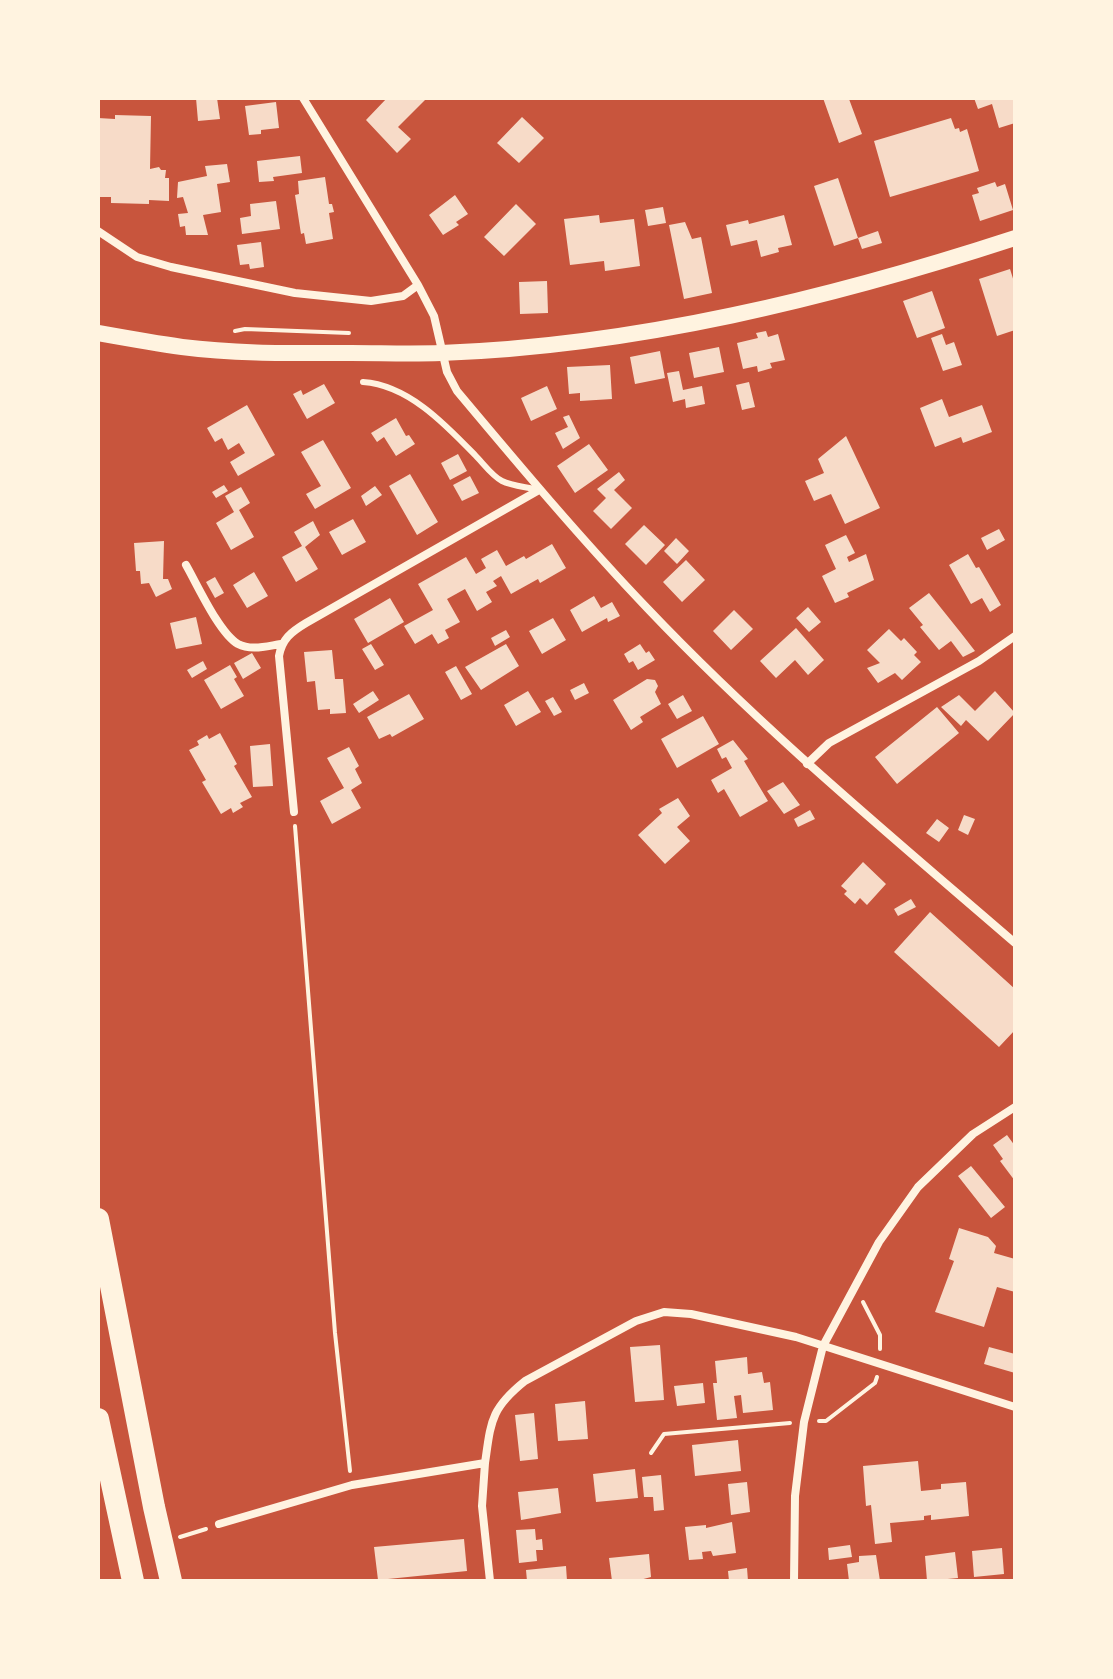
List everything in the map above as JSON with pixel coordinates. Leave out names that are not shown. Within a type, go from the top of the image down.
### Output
[{"type":"highway","points":[[98,1219],[171,1581]]},
{"type":"highway","points":[[98,1419],[133,1581]]},
{"type":"main road","points":[[98,333],[182,347],[271,353],[443,353],[548,344],[655,330],[747,312],[946,261],[1015,238]]},
{"type":"street","points":[[303,98],[418,285],[434,316],[447,372],[457,391],[539,490],[649,610],[807,764],[1015,943]]},
{"type":"street","points":[[98,231],[137,257],[159,264],[295,293],[371,301],[403,296],[418,285]]},
{"type":"street","points":[[294,812],[279,656],[281,644],[306,623],[539,490]]},
{"type":"street","points":[[186,565],[222,627],[238,644],[252,648],[281,644]]},
{"type":"street","points":[[807,764],[829,743],[979,661],[1015,636]]},
{"type":"street","points":[[794,1581],[795,1496],[804,1422],[823,1346],[879,1242],[918,1187],[973,1134],[1015,1107]]},
{"type":"street","points":[[490,1581],[482,1506],[485,1463],[492,1419],[498,1405],[525,1381],[636,1321],[664,1312],[691,1314],[796,1337],[1015,1407]]},
{"type":"street","points":[[219,1524],[352,1485],[485,1463]]},
{"type":"lane","points":[[363,382],[380,383],[398,390],[447,427],[501,481],[539,490]]},
{"type":"path","points":[[233,332],[245,329],[334,330],[359,335]]},
{"type":"path","points":[[294,812],[335,1333],[352,1485]]},
{"type":"path","points":[[651,1453],[664,1434],[804,1422]]},
{"type":"building","points":[[196,98],[217,98],[220,119],[198,121]]},
{"type":"building","points":[[387,98],[427,98],[398,127],[411,139],[397,153],[366,120]]},
{"type":"building","points":[[823,98],[849,99],[862,134],[839,143]]},
{"type":"building","points":[[974,98],[1015,98],[1015,123],[999,128],[992,104],[978,109]]},
{"type":"building","points":[[276,102],[279,128],[249,135],[245,106]]},
{"type":"building","points":[[115,115],[151,116],[150,169],[159,167],[166,170],[169,201],[111,203],[111,197],[98,197],[98,118],[115,119]]},
{"type":"building","points":[[522,117],[544,138],[519,163],[497,143]]},
{"type":"building","points":[[951,118],[955,129],[959,128],[960,132],[967,129],[979,171],[890,197],[874,141]]},
{"type":"building","points":[[300,156],[302,173],[259,182],[257,161]]},
{"type":"building","points":[[227,164],[230,182],[217,184],[221,212],[203,215],[208,235],[186,235],[185,226],[180,227],[178,214],[188,213],[183,197],[177,198],[178,182],[207,176],[205,166]]},
{"type":"building","points":[[325,177],[329,204],[332,204],[334,212],[329,213],[333,239],[306,244],[304,233],[301,234],[295,195],[299,194],[298,181]]},
{"type":"building","points":[[838,178],[858,238],[834,246],[814,186]]},
{"type":"building","points":[[995,182],[997,187],[1005,184],[1013,210],[980,221],[972,195],[979,193],[977,188]]},
{"type":"building","points":[[455,195],[468,214],[456,222],[459,225],[443,235],[429,215]]},
{"type":"building","points":[[276,201],[280,229],[242,234],[240,218],[251,216],[250,204]]},
{"type":"building","points":[[516,204],[536,224],[504,256],[484,237]]},
{"type":"building","points":[[663,207],[666,223],[648,226],[645,210]]},
{"type":"building","points":[[599,215],[600,223],[634,219],[640,266],[605,271],[604,261],[570,265],[564,219]]},
{"type":"building","points":[[784,215],[792,245],[761,257],[757,240],[731,246],[726,225],[748,220],[749,224]]},
{"type":"building","points":[[685,222],[692,239],[701,237],[712,293],[684,299],[669,225]]},
{"type":"building","points":[[878,231],[882,243],[862,249],[858,238]]},
{"type":"building","points":[[261,242],[264,267],[250,269],[249,264],[240,265],[237,245]]},
{"type":"building","points":[[1010,269],[1015,285],[1015,330],[997,336],[979,279]]},
{"type":"building","points":[[547,281],[548,313],[520,314],[519,282]]},
{"type":"building","points":[[932,291],[945,328],[917,338],[903,301]]},
{"type":"building","points":[[766,331],[768,337],[778,334],[785,360],[770,363],[772,368],[758,372],[757,366],[743,369],[737,343],[758,338],[756,333]]},
{"type":"building","points":[[942,334],[946,345],[954,342],[962,365],[943,371],[931,338]]},
{"type":"building","points":[[719,347],[724,372],[694,378],[689,353]]},
{"type":"building","points":[[660,351],[665,378],[635,384],[630,357]]},
{"type":"building","points":[[610,365],[612,399],[580,401],[580,393],[569,394],[567,367]]},
{"type":"building","points":[[679,371],[683,390],[702,386],[705,404],[686,408],[685,399],[673,402],[667,373]]},
{"type":"building","points":[[749,382],[755,407],[742,410],[736,385]]},
{"type":"building","points":[[324,384],[335,403],[307,419],[293,394],[301,390],[303,395]]},
{"type":"building","points":[[547,386],[557,409],[531,421],[521,398]]},
{"type":"building","points":[[942,399],[949,417],[982,405],[992,432],[963,443],[961,437],[935,447],[920,408]]},
{"type":"building","points":[[247,405],[275,455],[238,476],[230,462],[245,453],[239,443],[228,450],[222,438],[215,442],[207,428]]},
{"type":"building","points":[[569,415],[580,438],[563,449],[555,433],[568,427],[563,417]]},
{"type":"building","points":[[396,418],[406,436],[409,435],[415,444],[396,456],[384,437],[377,442],[371,433]]},
{"type":"building","points":[[846,436],[880,508],[845,524],[831,494],[814,501],[805,481],[824,473],[818,459]]},
{"type":"building","points":[[323,440],[351,488],[315,509],[306,494],[321,486],[301,452]]},
{"type":"building","points":[[589,444],[608,470],[575,493],[557,466]]},
{"type":"building","points":[[458,454],[467,471],[450,480],[441,463]]},
{"type":"building","points":[[619,472],[625,480],[614,490],[632,508],[611,529],[593,511],[606,498],[597,489]]},
{"type":"building","points":[[410,474],[438,522],[417,535],[389,486]]},
{"type":"building","points":[[470,476],[479,493],[462,501],[453,485]]},
{"type":"building","points":[[224,485],[228,491],[216,498],[212,492]]},
{"type":"building","points":[[375,486],[382,495],[366,506],[361,496]]},
{"type":"building","points":[[241,487],[250,503],[239,510],[254,537],[231,550],[216,523],[234,512],[225,496]]},
{"type":"building","points":[[353,519],[366,542],[342,555],[329,532]]},
{"type":"building","points":[[313,521],[320,535],[305,547],[318,569],[296,582],[282,557],[302,546],[294,532]]},
{"type":"building","points":[[644,525],[665,545],[646,565],[625,544]]},
{"type":"building","points":[[999,529],[1005,540],[987,550],[981,538]]},
{"type":"building","points":[[846,535],[855,553],[847,557],[849,562],[866,554],[874,580],[847,593],[849,597],[835,603],[822,576],[836,569],[825,545]]},
{"type":"building","points":[[676,538],[689,551],[677,564],[664,551]]},
{"type":"building","points":[[164,541],[163,579],[168,579],[172,589],[156,597],[149,583],[141,584],[140,571],[136,571],[134,543]]},
{"type":"building","points":[[552,544],[566,568],[540,583],[538,579],[511,594],[501,576],[493,581],[497,586],[486,592],[492,602],[477,611],[465,589],[447,599],[460,622],[445,630],[449,638],[438,644],[432,634],[415,644],[404,626],[433,610],[418,584],[466,557],[476,574],[486,568],[481,559],[497,550],[506,566]]},
{"type":"building","points":[[968,554],[1001,605],[990,612],[982,598],[971,604],[949,565]]},
{"type":"building","points":[[686,560],[705,580],[682,602],[663,582]]},
{"type":"building","points":[[254,572],[268,596],[247,608],[233,585]]},
{"type":"building","points":[[215,577],[224,593],[215,598],[206,582]]},
{"type":"building","points":[[929,593],[975,651],[963,657],[951,641],[939,650],[920,627],[923,625],[909,608]]},
{"type":"building","points":[[594,596],[601,608],[612,602],[620,616],[608,622],[607,618],[582,632],[570,610]]},
{"type":"building","points":[[390,598],[404,622],[368,643],[354,619]]},
{"type":"building","points":[[808,607],[821,622],[809,632],[796,618]]},
{"type":"building","points":[[734,610],[753,629],[731,650],[713,631]]},
{"type":"building","points":[[196,617],[202,644],[176,649],[170,623]]},
{"type":"building","points":[[553,618],[566,640],[542,654],[529,631]]},
{"type":"building","points":[[796,628],[824,660],[808,675],[795,660],[776,678],[760,661]]},
{"type":"building","points":[[889,629],[901,641],[904,638],[917,652],[914,655],[921,662],[902,680],[895,673],[878,683],[867,668],[880,663],[867,650]]},
{"type":"building","points":[[506,630],[510,637],[495,646],[491,638]]},
{"type":"building","points":[[371,644],[384,665],[375,670],[362,649]]},
{"type":"building","points":[[506,644],[519,666],[481,690],[465,667]]},
{"type":"building","points":[[640,644],[655,660],[638,670],[624,654]]},
{"type":"building","points":[[332,650],[335,679],[343,679],[346,713],[330,714],[330,709],[318,710],[315,681],[307,682],[304,652]]},
{"type":"building","points":[[252,653],[261,668],[243,679],[234,663]]},
{"type":"building","points":[[203,661],[207,669],[192,678],[187,670]]},
{"type":"building","points":[[230,665],[244,696],[221,709],[204,680]]},
{"type":"building","points":[[456,666],[472,694],[461,700],[445,672]]},
{"type":"building","points":[[647,679],[655,680],[658,686],[655,692],[661,704],[640,717],[643,722],[631,730],[613,700]]},
{"type":"building","points":[[584,683],[589,693],[575,700],[570,690]]},
{"type":"building","points":[[373,691],[379,700],[359,713],[353,704]]},
{"type":"building","points":[[528,691],[541,712],[516,726],[504,705]]},
{"type":"building","points":[[995,691],[1015,713],[988,741],[966,720],[961,726],[941,707],[959,695],[975,711]]},
{"type":"building","points":[[409,694],[424,719],[392,737],[390,734],[379,739],[367,717]]},
{"type":"building","points":[[683,695],[692,711],[677,719],[668,704]]},
{"type":"building","points":[[553,697],[562,712],[554,716],[545,701]]},
{"type":"building","points":[[937,707],[959,733],[897,784],[875,757]]},
{"type":"building","points":[[703,716],[719,744],[677,768],[661,739]]},
{"type":"building","points":[[220,733],[252,797],[240,803],[243,807],[233,813],[231,808],[221,814],[202,782],[206,780],[189,750],[199,745],[197,741],[207,735],[209,739]]},
{"type":"building","points":[[733,740],[748,759],[744,761],[768,801],[740,817],[724,789],[718,793],[711,780],[732,768],[717,749]]},
{"type":"building","points":[[270,744],[273,786],[253,787],[250,746]]},
{"type":"building","points":[[349,747],[359,766],[355,769],[362,783],[351,790],[361,808],[332,824],[320,801],[344,788],[327,758]]},
{"type":"building","points":[[783,782],[800,805],[784,814],[767,791]]},
{"type":"building","points":[[678,798],[690,816],[677,827],[690,841],[665,864],[638,835],[662,813],[659,809]]},
{"type":"building","points":[[810,810],[815,819],[798,827],[794,819]]},
{"type":"building","points":[[964,815],[975,819],[968,835],[958,830]]},
{"type":"building","points":[[937,819],[949,828],[939,842],[926,833]]},
{"type":"building","points":[[863,862],[886,884],[867,905],[860,898],[855,904],[844,894],[847,891],[841,886]]},
{"type":"building","points":[[911,899],[916,907],[898,916],[894,909]]},
{"type":"building","points":[[930,912],[1015,989],[1015,1030],[999,1047],[894,952]]},
{"type":"building","points":[[1007,1135],[1015,1146],[1015,1181],[993,1145]]},
{"type":"building","points":[[971,1166],[1005,1207],[991,1218],[958,1176]]},
{"type":"building","points":[[959,1228],[988,1237],[996,1246],[994,1253],[1015,1259],[1015,1292],[997,1287],[984,1327],[935,1312],[954,1261],[949,1259]]},
{"type":"building","points":[[660,1345],[664,1400],[635,1402],[630,1347]]},
{"type":"building","points":[[989,1347],[1015,1354],[1015,1373],[984,1364]]},
{"type":"building","points":[[747,1357],[748,1374],[762,1372],[764,1383],[770,1382],[773,1410],[743,1413],[741,1395],[734,1396],[737,1418],[717,1420],[713,1383],[717,1383],[715,1361]]},
{"type":"building","points":[[703,1383],[705,1403],[677,1406],[674,1386]]},
{"type":"building","points":[[585,1401],[588,1439],[558,1441],[555,1404]]},
{"type":"building","points":[[534,1413],[538,1459],[520,1461],[515,1415]]},
{"type":"building","points":[[738,1440],[741,1471],[695,1476],[692,1445]]},
{"type":"building","points":[[918,1461],[921,1491],[941,1489],[941,1484],[966,1482],[969,1516],[931,1520],[931,1515],[924,1516],[924,1520],[890,1523],[892,1542],[875,1544],[871,1505],[866,1506],[863,1466]]},
{"type":"building","points":[[635,1469],[638,1498],[596,1502],[593,1474]]},
{"type":"building","points":[[661,1475],[664,1510],[654,1511],[653,1497],[644,1497],[642,1477]]},
{"type":"building","points":[[747,1482],[750,1512],[731,1515],[728,1484]]},
{"type":"building","points":[[558,1488],[561,1513],[521,1520],[518,1492]]},
{"type":"building","points":[[732,1522],[736,1553],[713,1556],[711,1551],[702,1552],[703,1559],[689,1560],[685,1527],[706,1525],[706,1528]]},
{"type":"building","points":[[535,1529],[536,1540],[542,1539],[543,1550],[536,1550],[537,1561],[519,1563],[516,1530]]},
{"type":"building","points":[[464,1539],[467,1571],[378,1580],[374,1547]]},
{"type":"building","points":[[850,1545],[852,1557],[829,1560],[828,1548]]},
{"type":"building","points":[[1002,1548],[1004,1574],[974,1577],[972,1551]]},
{"type":"building","points":[[955,1552],[958,1578],[927,1581],[925,1556]]},
{"type":"building","points":[[649,1554],[651,1577],[636,1581],[612,1581],[609,1558]]},
{"type":"building","points":[[876,1555],[880,1581],[849,1581],[847,1564],[859,1562],[859,1556]]},
{"type":"building","points":[[566,1566],[567,1581],[527,1581],[526,1570]]},
{"type":"building","points":[[747,1568],[748,1581],[729,1581],[728,1571]]}]
